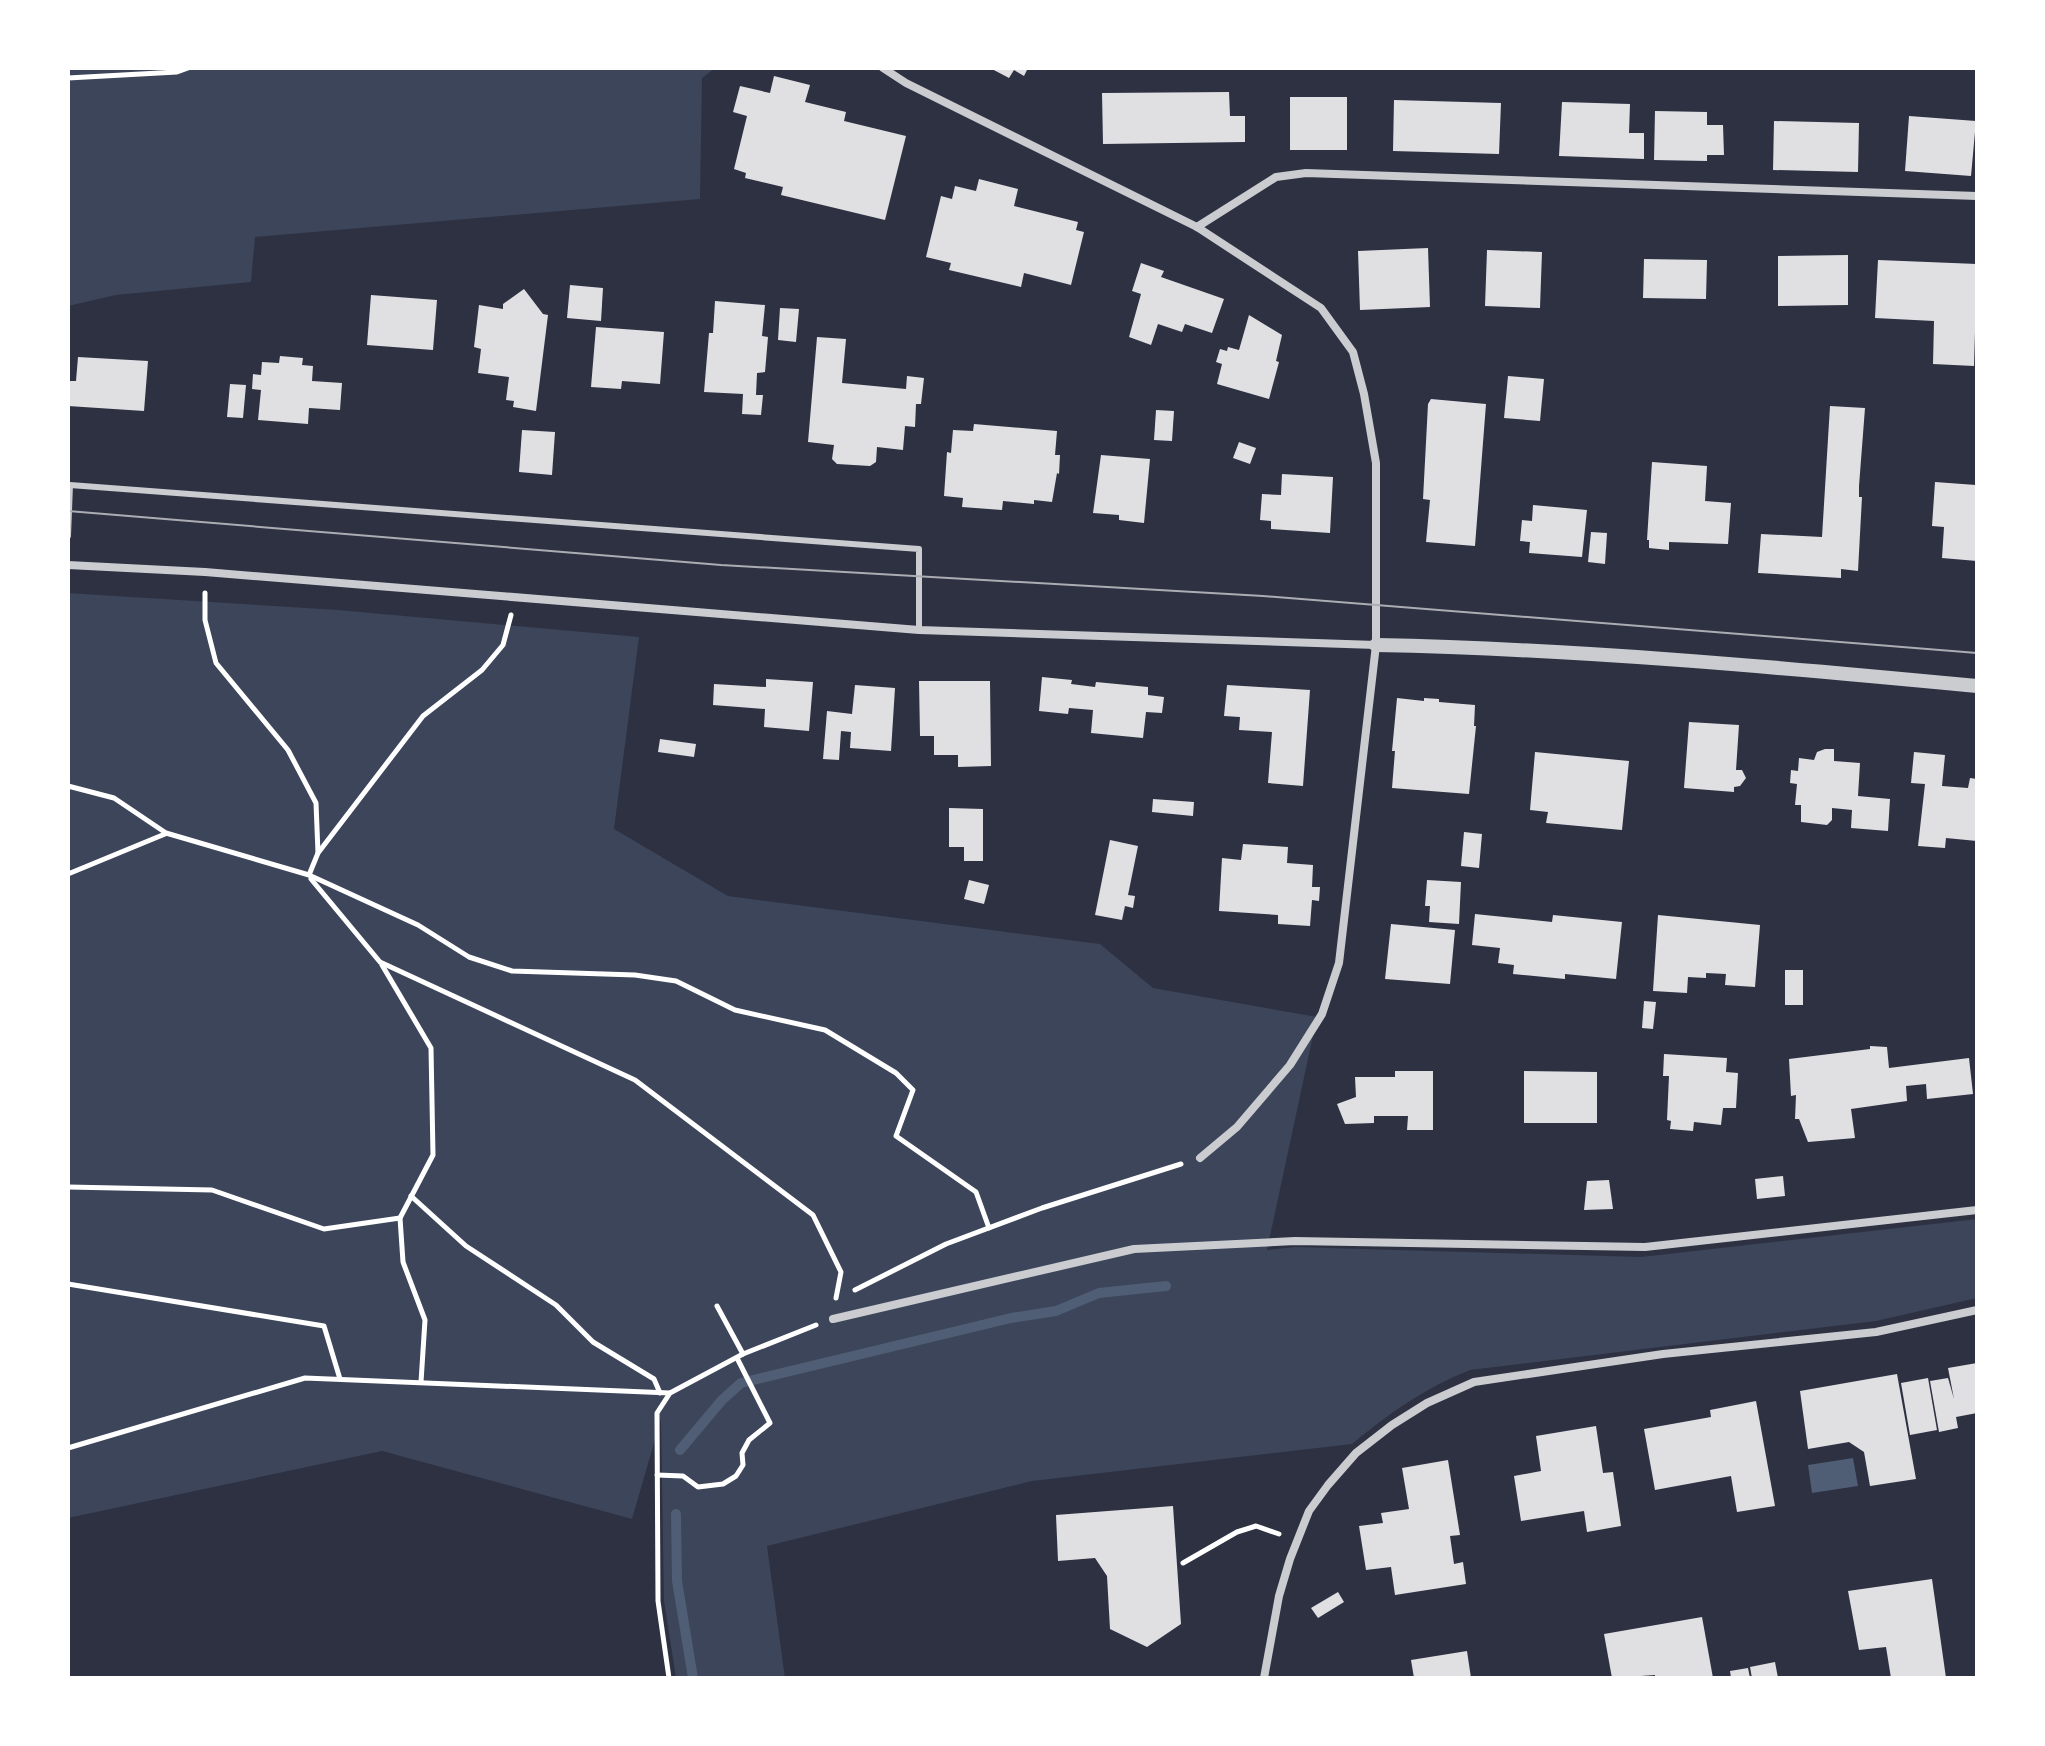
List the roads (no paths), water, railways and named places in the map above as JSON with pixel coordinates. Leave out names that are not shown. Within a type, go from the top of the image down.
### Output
[{"type":"street","points":[[883,68],[906,83],[1197,227],[1321,308],[1353,352],[1376,463],[1376,645],[1339,963],[1322,1014],[1290,1065],[1237,1127],[1200,1158]]},
{"type":"street","points":[[1197,227],[1276,177],[1306,173],[1977,196]]},
{"type":"street","points":[[68,565],[205,572],[919,630],[1512,648],[1728,663],[1977,686]]},
{"type":"street","points":[[833,1319],[1134,1249],[1295,1241],[1645,1247],[1977,1210]]},
{"type":"street","points":[[1264,1678],[1279,1596],[1309,1511],[1356,1453],[1427,1403],[1474,1382],[1663,1354],[1876,1332],[1977,1310]]},
{"type":"lane","points":[[68,536],[69,485],[919,549],[919,630]]},
{"type":"waterway","points":[[680,1450],[722,1400],[741,1383],[1011,1318],[1056,1311],[1099,1293],[1166,1286]]},
{"type":"waterway","points":[[676,1514],[677,1581],[693,1678]]},
{"type":"tram line","points":[[68,511],[721,565],[1263,596],[1977,653]]}]
